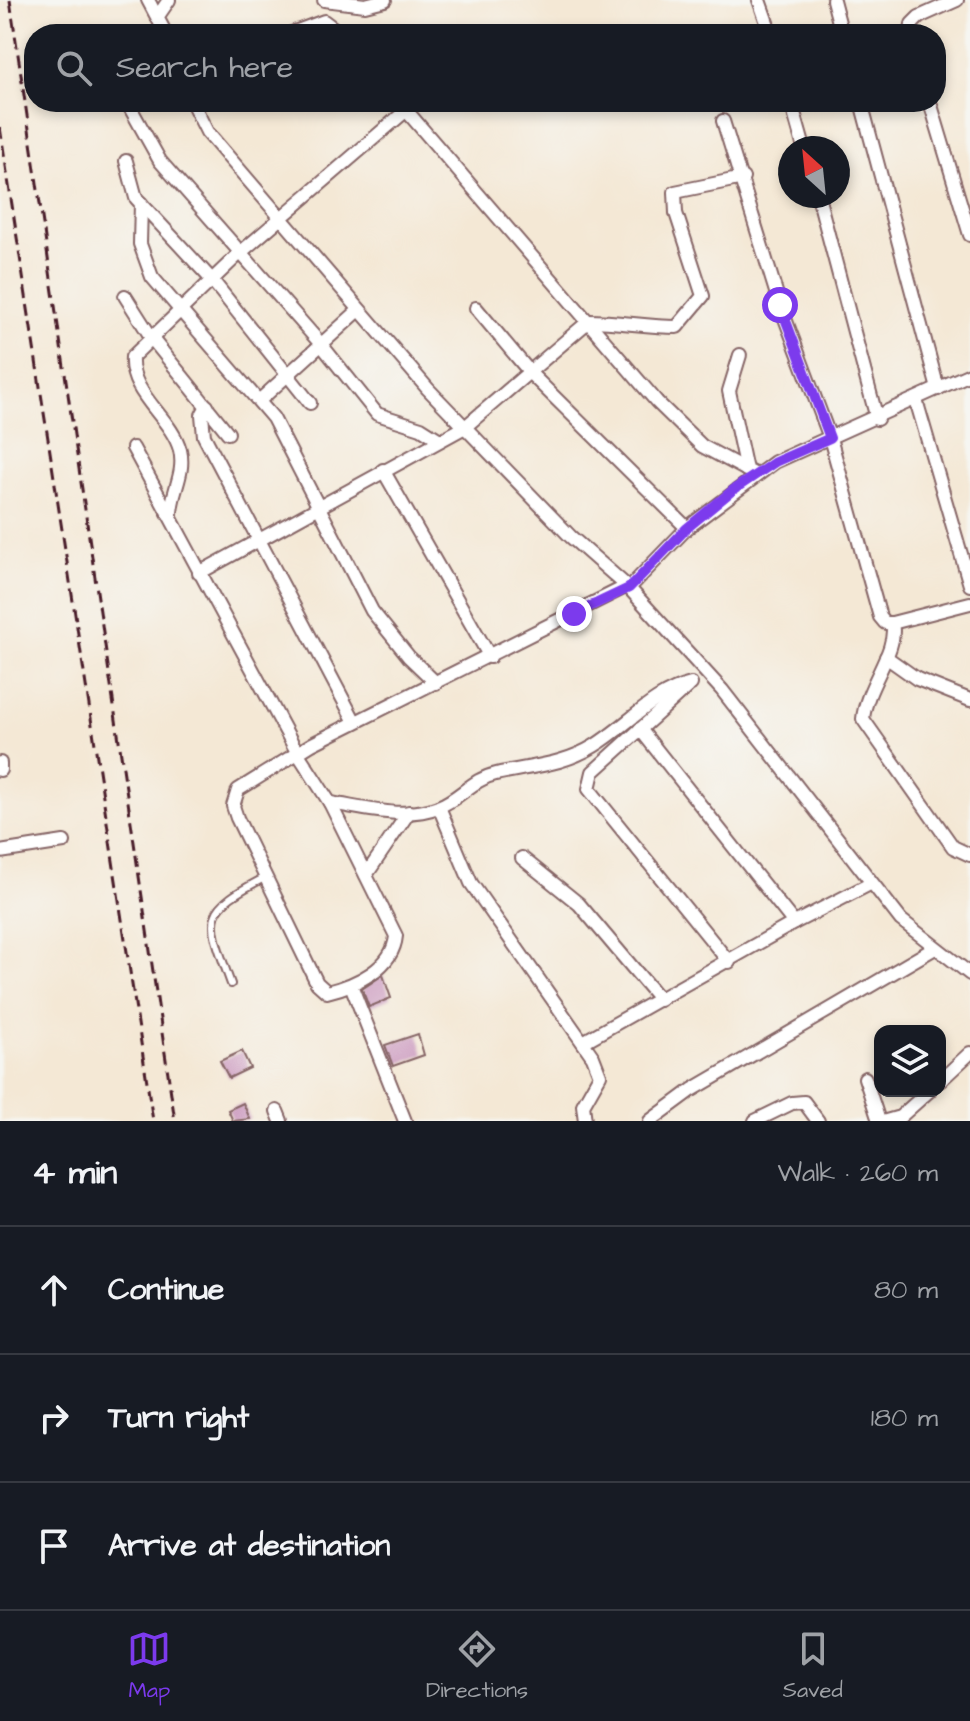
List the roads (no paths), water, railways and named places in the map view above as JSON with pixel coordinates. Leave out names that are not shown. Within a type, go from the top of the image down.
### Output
[{"type":"street","points":[[148,0],[162,24]]},
{"type":"street","points":[[158,16],[169,0]]},
{"type":"street","points":[[324,0],[365,5],[385,0]]},
{"type":"street","points":[[759,0],[767,24]]},
{"type":"street","points":[[833,0],[839,24]]},
{"type":"street","points":[[912,24],[919,17],[957,0]]},
{"type":"street","points":[[133,112],[160,161],[383,419],[421,428],[440,440]]},
{"type":"street","points":[[197,112],[207,132],[358,311],[571,537],[628,587],[705,672],[821,814],[870,884],[901,920],[970,974]]},
{"type":"street","points":[[171,520],[170,504],[182,474],[179,445],[133,376],[132,357],[240,253],[399,112]]},
{"type":"street","points":[[413,112],[657,402],[702,446],[751,472]]},
{"type":"street","points":[[794,112],[801,136]]},
{"type":"street","points":[[864,112],[938,389]]},
{"type":"street","points":[[933,112],[970,235]]},
{"type":"street","points":[[723,121],[780,305],[830,438],[880,617],[885,623],[892,623],[970,603]]},
{"type":"street","points":[[126,161],[131,184],[141,203],[212,280],[310,403]]},
{"type":"street","points":[[199,573],[465,427],[589,321],[612,321],[640,328],[677,327],[703,296],[676,213],[675,192],[743,178]]},
{"type":"street","points":[[141,203],[140,244],[145,265],[260,400],[286,439],[372,611],[409,657],[436,683]]},
{"type":"street","points":[[821,208],[877,419]]},
{"type":"street","points":[[125,296],[153,340],[228,433]]},
{"type":"street","points":[[476,308],[529,372],[687,528]]},
{"type":"street","points":[[260,400],[358,311]]},
{"type":"street","points":[[740,355],[729,391],[751,472]]},
{"type":"street","points":[[133,448],[297,752],[330,803],[393,928],[395,947],[383,964],[351,985],[327,992],[317,983],[237,818],[234,797],[238,790],[297,752],[628,587],[687,528],[751,472],[877,419],[970,374]]},
{"type":"street","points":[[916,400],[970,585]]},
{"type":"street","points":[[207,406],[202,415],[204,436],[355,722]]},
{"type":"street","points":[[383,470],[490,657]]},
{"type":"street","points":[[892,623],[896,636],[880,664],[863,719],[953,847],[970,855]]},
{"type":"street","points":[[886,657],[917,679],[970,700]]},
{"type":"street","points":[[705,672],[593,772],[589,789],[729,962]]},
{"type":"street","points":[[330,803],[409,812],[439,807],[471,783],[493,774],[563,762],[580,755],[667,692],[691,684]]},
{"type":"street","points":[[640,729],[794,923]]},
{"type":"street","points":[[0,763],[0,770]]},
{"type":"street","points":[[439,807],[471,883],[583,1042],[600,1075],[583,1105],[585,1121]]},
{"type":"street","points":[[366,875],[409,812]]},
{"type":"street","points":[[0,852],[64,842]]},
{"type":"street","points":[[522,858],[579,904],[660,1000]]},
{"type":"street","points":[[583,1042],[794,923],[870,884]]},
{"type":"street","points":[[650,1121],[692,1090],[935,948]]},
{"type":"street","points":[[351,985],[405,1121]]},
{"type":"street","points":[[946,1075],[970,1053]]},
{"type":"street","points":[[865,1078],[879,1121]]},
{"type":"street","points":[[886,1121],[900,1117],[922,1097]]},
{"type":"street","points":[[755,1121],[792,1103],[804,1102],[818,1121]]},
{"type":"lane","points":[[231,984],[213,927],[213,914],[226,898],[266,877]]},
{"type":"railway","points":[[10,0],[24,95]]},
{"type":"railway","points":[[26,112],[175,1121]]},
{"type":"railway","points":[[0,127],[153,1121]]}]
